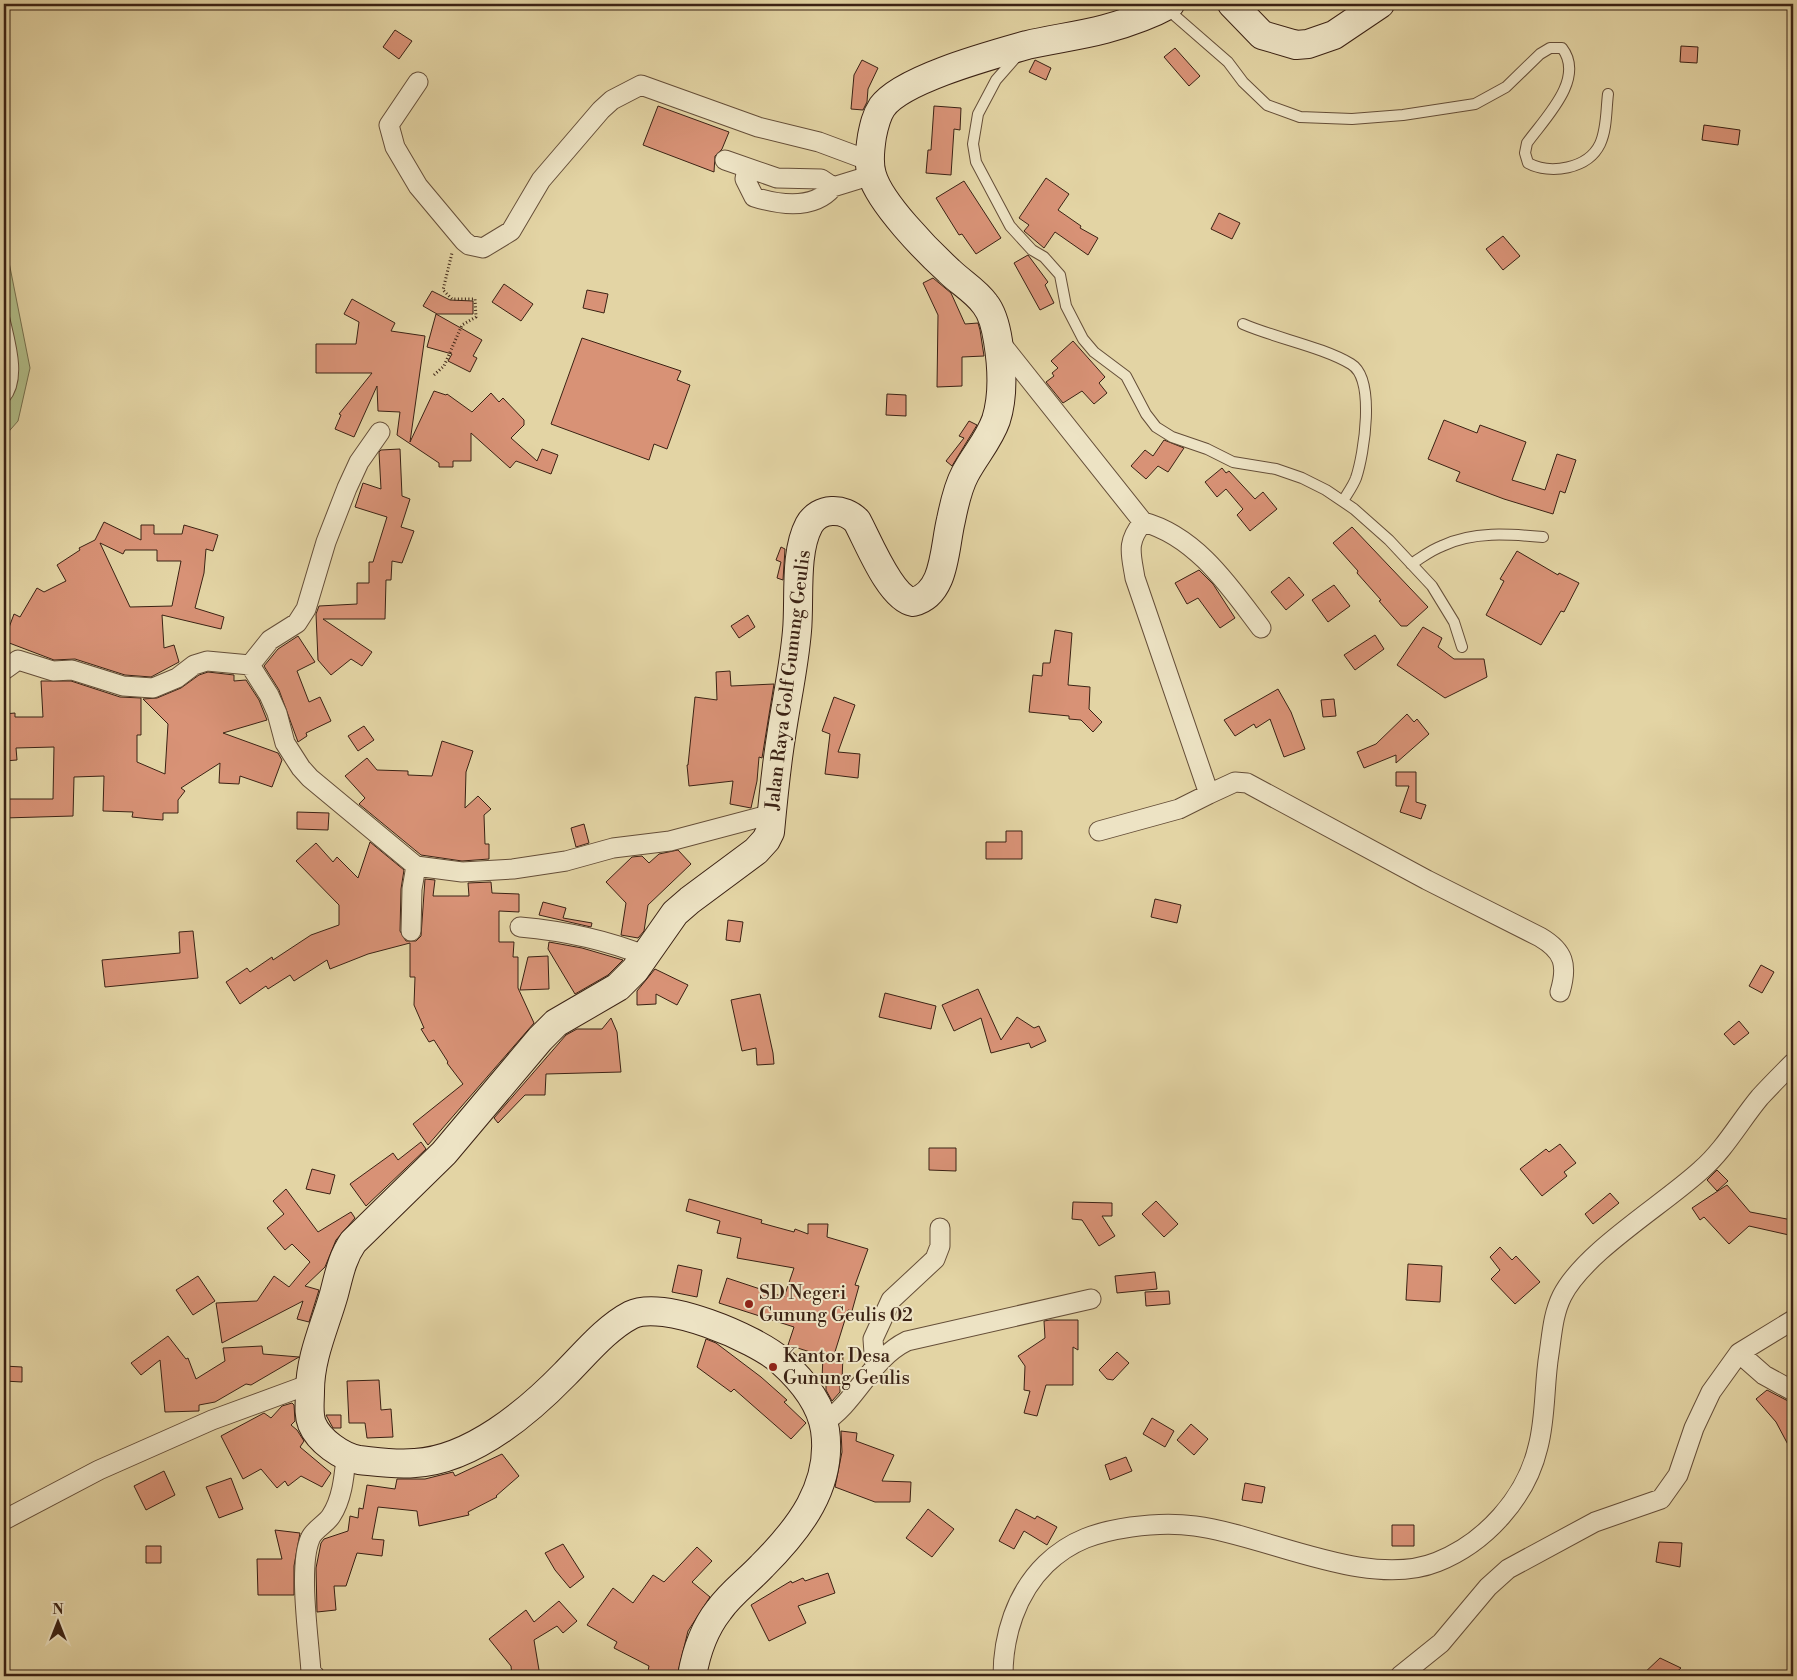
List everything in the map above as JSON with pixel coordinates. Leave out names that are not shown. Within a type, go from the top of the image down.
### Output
[{"type":"main road","points":[[1232,4],[1262,35],[1296,45],[1308,44],[1334,35],[1380,4]]},
{"type":"main road","points":[[871,168],[874,124],[881,108],[892,96],[926,78],[1026,46],[1103,30],[1167,5]]},
{"type":"main road","name":"Jalan Raya Golf Gunung Geulis","points":[[346,1458],[316,1432],[312,1422],[310,1384],[325,1317],[346,1252],[353,1242],[444,1153],[540,1039],[556,1023],[618,987],[646,956],[675,913],[763,844],[770,832],[797,630],[801,558],[808,527],[813,518],[821,513],[836,511],[851,514],[857,521],[883,572],[899,595],[913,602],[927,597],[933,592],[964,476],[989,435],[996,419],[1002,374],[998,340],[991,313],[984,302],[948,271],[903,223],[878,190],[871,168]]},
{"type":"main road","points":[[346,1458],[383,1463],[417,1464],[438,1459],[469,1447],[499,1430],[536,1404],[615,1326],[631,1315],[652,1310],[685,1315],[746,1340],[773,1354],[807,1388],[823,1423],[826,1445],[824,1472],[814,1499],[799,1523],[777,1550],[715,1615],[700,1644],[692,1676]]},
{"type":"street","points":[[418,82],[389,125],[395,147],[418,186],[459,236],[469,245],[483,248],[512,231],[541,180],[601,110],[612,100],[641,85],[758,127],[819,142],[871,168]]},
{"type":"street","points":[[725,160],[777,178],[821,179],[833,187]]},
{"type":"street","points":[[747,168],[746,179],[754,197],[776,204],[798,204],[824,198],[833,187],[871,168]]},
{"type":"street","points":[[776,204],[786,186],[796,178]]},
{"type":"street","points":[[998,340],[1143,522],[1167,531],[1188,546],[1220,574],[1262,628]]},
{"type":"street","points":[[250,665],[270,640],[297,623],[306,609],[326,542],[347,488],[359,462],[380,432]]},
{"type":"street","points":[[1143,522],[1132,536],[1131,555],[1136,578],[1209,794]]},
{"type":"street","points":[[4,670],[18,660],[53,671],[72,670],[123,686],[153,688],[177,678],[194,665],[207,662],[250,665]]},
{"type":"street","points":[[250,665],[278,713],[285,743],[301,768],[310,778],[416,866],[462,872],[513,869],[566,861],[613,848],[670,840],[772,814]]},
{"type":"street","points":[[1099,830],[1179,809],[1235,782],[1246,783],[1427,880],[1556,946],[1562,959],[1564,978],[1560,992]]},
{"type":"street","points":[[411,931],[412,889],[416,866]]},
{"type":"street","points":[[520,927],[555,930],[610,942],[646,956]]},
{"type":"street","points":[[1003,1676],[1006,1636],[1014,1614],[1038,1572],[1069,1544],[1096,1533],[1138,1526],[1195,1526],[1251,1539],[1325,1561],[1362,1568],[1386,1569],[1421,1567],[1434,1564],[1467,1545],[1508,1508],[1527,1481],[1539,1445],[1544,1386],[1555,1318],[1563,1294],[1571,1281],[1599,1253],[1702,1170],[1719,1152],[1759,1098],[1793,1063]]},
{"type":"street","points":[[875,1367],[874,1339],[891,1300],[935,1260],[940,1246],[940,1228]]},
{"type":"street","points":[[823,1423],[837,1414],[875,1367],[896,1346],[907,1341],[1091,1299]]},
{"type":"street","points":[[1400,1676],[1441,1643],[1488,1587],[1508,1569],[1595,1522],[1661,1499],[1669,1492],[1678,1475],[1694,1428],[1711,1392],[1740,1353],[1793,1320]]},
{"type":"street","points":[[1740,1353],[1764,1375],[1793,1391]]},
{"type":"street","points":[[4,1520],[99,1470],[212,1420],[310,1384]]},
{"type":"street","points":[[315,1676],[311,1672],[306,1602],[306,1561],[310,1537],[330,1517],[339,1500],[344,1481],[346,1458]]},
{"type":"lane","points":[[1167,5],[1222,57],[1243,82],[1267,105],[1300,117],[1345,119],[1386,116],[1475,104],[1506,87],[1540,54],[1550,48],[1562,48],[1567,55],[1568,63],[1565,86],[1527,143],[1525,153],[1528,163],[1544,169],[1572,166],[1594,153],[1602,138],[1608,94]]},
{"type":"lane","points":[[1026,46],[996,80],[978,114],[972,144],[976,162],[1010,226],[1032,250],[1053,266],[1060,275],[1066,306],[1083,339],[1094,352],[1126,376],[1146,414],[1156,428],[1172,437],[1207,449],[1233,462],[1276,469],[1302,478],[1343,501],[1389,540],[1432,586],[1454,622],[1462,647]]},
{"type":"lane","points":[[4,317],[12,357],[12,384],[4,399]]},
{"type":"lane","points":[[1243,324],[1326,353],[1352,365],[1361,375],[1365,388],[1366,413],[1362,449],[1356,478],[1343,501]]},
{"type":"lane","points":[[1411,564],[1441,546],[1476,536],[1507,534],[1543,537]]},
{"type":"path","points":[[434,375],[444,366],[462,325],[476,317],[475,299],[452,299],[443,290],[448,262],[459,236]]},
{"type":"green space","points":[[4,237],[30,368],[18,421],[4,437]]},
{"type":"building","points":[[395,30],[412,41],[399,59],[383,47]]},
{"type":"building","points":[[1681,46],[1698,47],[1697,63],[1680,62]]},
{"type":"building","points":[[1175,48],[1200,76],[1189,86],[1164,57]]},
{"type":"building","points":[[862,60],[878,68],[868,89],[867,102],[863,110],[851,109],[854,75]]},
{"type":"building","points":[[1035,60],[1051,68],[1046,80],[1029,72]]},
{"type":"building","points":[[658,106],[729,132],[722,149],[715,156],[714,172],[643,145]]},
{"type":"building","points":[[934,106],[961,108],[960,130],[954,129],[951,175],[926,173],[928,150],[931,150]]},
{"type":"building","points":[[1704,125],[1740,130],[1738,145],[1702,140]]},
{"type":"building","points":[[1046,178],[1069,194],[1058,210],[1081,226],[1080,228],[1098,238],[1088,255],[1055,232],[1044,248],[1024,231],[1029,225],[1019,218]]},
{"type":"building","points":[[964,181],[1001,238],[976,254],[962,234],[959,235],[936,198]]},
{"type":"building","points":[[1219,213],[1240,223],[1232,239],[1211,229]]},
{"type":"building","points":[[1503,236],[1520,256],[1503,270],[1486,249]]},
{"type":"building","points":[[1028,255],[1048,282],[1045,285],[1054,303],[1040,310],[1014,263]]},
{"type":"building","points":[[933,278],[951,293],[965,324],[978,323],[980,330],[984,356],[962,357],[962,386],[937,387],[938,315],[923,283]]},
{"type":"building","points":[[504,284],[533,304],[521,321],[492,302]]},
{"type":"building","points":[[587,290],[608,294],[604,313],[583,308]]},
{"type":"building","points":[[432,291],[450,300],[473,301],[473,314],[437,314],[423,306]]},
{"type":"building","points":[[352,299],[395,323],[391,331],[425,336],[410,442],[434,391],[447,394],[472,412],[491,393],[499,402],[503,398],[524,420],[524,425],[511,438],[537,461],[542,449],[558,455],[551,474],[516,461],[510,468],[471,433],[471,461],[453,461],[453,467],[439,467],[439,463],[397,435],[400,412],[378,411],[377,386],[354,437],[335,429],[341,415],[339,414],[372,373],[316,373],[316,344],[356,344],[359,322],[344,314]]},
{"type":"building","points":[[436,314],[482,340],[473,356],[477,358],[470,372],[448,361],[452,354],[427,347]]},
{"type":"building","points":[[582,338],[681,371],[677,380],[690,385],[667,449],[654,444],[649,460],[551,424]]},
{"type":"building","points":[[1073,341],[1105,377],[1099,383],[1107,393],[1094,404],[1082,391],[1063,403],[1046,382],[1054,376],[1052,373],[1058,368],[1051,361]]},
{"type":"building","points":[[887,394],[906,395],[906,416],[886,415]]},
{"type":"building","points":[[1444,420],[1477,433],[1480,425],[1526,442],[1512,480],[1545,490],[1557,454],[1576,460],[1565,493],[1560,491],[1553,514],[1504,499],[1456,481],[1460,472],[1428,459]]},
{"type":"building","points":[[969,421],[977,425],[952,466],[946,461],[964,438],[959,436]]},
{"type":"building","points":[[1164,440],[1184,448],[1168,472],[1158,466],[1146,479],[1131,466],[1145,450],[1153,456]]},
{"type":"building","points":[[400,449],[402,496],[410,499],[401,527],[414,531],[402,563],[392,561],[391,580],[386,580],[385,619],[323,619],[372,652],[362,666],[351,659],[331,675],[318,660],[316,614],[319,606],[357,604],[357,583],[369,583],[369,562],[373,562],[387,517],[355,507],[363,483],[381,489],[379,452],[381,450]]},
{"type":"building","points":[[1222,468],[1226,473],[1229,471],[1255,499],[1263,492],[1277,509],[1250,531],[1237,515],[1243,509],[1226,489],[1217,497],[1205,482]]},
{"type":"building","points":[[104,522],[141,540],[141,525],[154,525],[154,534],[182,534],[184,525],[218,535],[213,551],[206,549],[204,573],[195,608],[224,617],[221,629],[162,615],[164,648],[174,645],[179,662],[151,677],[125,675],[75,659],[54,660],[4,641],[14,614],[20,617],[37,588],[44,592],[66,581],[57,565],[80,550],[79,548],[95,540]],"holes":[[[100,543],[123,554],[125,550],[157,550],[157,561],[181,561],[172,606],[130,607]]]},
{"type":"building","points":[[1352,527],[1428,607],[1407,626],[1401,626],[1357,573],[1358,571],[1333,543]]},
{"type":"building","points":[[781,547],[785,549],[783,580],[777,578],[781,562],[776,560]]},
{"type":"building","points":[[1517,551],[1558,575],[1559,573],[1579,583],[1564,612],[1561,611],[1541,645],[1486,615],[1504,581],[1500,579]]},
{"type":"building","points":[[1199,570],[1213,584],[1235,618],[1220,628],[1198,598],[1187,604],[1175,583]]},
{"type":"building","points":[[1289,577],[1304,595],[1286,610],[1271,592]]},
{"type":"building","points":[[1334,585],[1350,606],[1328,622],[1312,600]]},
{"type":"building","points":[[748,615],[755,627],[739,638],[731,626]]},
{"type":"building","points":[[1423,627],[1442,638],[1438,647],[1454,659],[1484,659],[1487,677],[1445,698],[1397,665]]},
{"type":"building","points":[[1055,630],[1072,633],[1068,685],[1090,687],[1089,709],[1102,722],[1093,732],[1081,720],[1069,719],[1069,716],[1029,712],[1033,675],[1042,676],[1043,663],[1050,663]]},
{"type":"building","points":[[1375,635],[1384,649],[1355,670],[1344,655]]},
{"type":"building","points":[[298,636],[315,662],[297,671],[309,702],[320,697],[331,721],[306,733],[307,736],[298,742],[279,690],[264,666],[278,649]]},
{"type":"building","points":[[730,671],[731,686],[774,684],[762,758],[759,757],[757,781],[751,808],[730,804],[733,781],[689,786],[687,765],[695,697],[717,700],[716,672]]},
{"type":"building","points":[[208,672],[234,675],[234,681],[246,680],[259,700],[267,720],[223,733],[278,753],[282,760],[272,787],[240,776],[239,784],[219,783],[220,763],[181,788],[185,791],[178,800],[178,813],[163,813],[163,820],[132,817],[133,812],[103,811],[104,776],[74,777],[73,816],[4,818],[4,799],[53,799],[54,747],[16,748],[17,760],[4,761],[4,714],[15,713],[15,717],[43,717],[41,681],[71,681],[120,697],[141,698],[141,735],[137,735],[137,762],[165,774],[168,724],[143,699],[157,698],[181,688],[199,675]]},
{"type":"building","points":[[1278,689],[1291,712],[1305,749],[1284,757],[1270,719],[1256,728],[1254,724],[1235,736],[1224,720]]},
{"type":"building","points":[[834,697],[855,705],[838,752],[860,754],[858,778],[825,774],[830,734],[822,731]]},
{"type":"building","points":[[1334,699],[1336,716],[1323,717],[1321,700]]},
{"type":"building","points":[[1407,714],[1414,722],[1417,719],[1429,734],[1396,763],[1396,755],[1364,768],[1357,752],[1376,744]]},
{"type":"building","points":[[364,726],[374,740],[358,751],[348,736]]},
{"type":"building","points":[[442,741],[473,751],[466,772],[465,808],[478,796],[491,809],[484,815],[485,844],[489,844],[489,859],[462,861],[421,855],[359,804],[365,798],[345,776],[367,758],[377,770],[408,771],[408,775],[432,776]]},
{"type":"building","points":[[1396,772],[1416,772],[1416,802],[1426,805],[1421,819],[1400,812],[1409,786],[1396,786]]},
{"type":"building","points":[[297,812],[329,813],[328,830],[297,829]]},
{"type":"building","points":[[584,824],[589,843],[576,847],[571,828]]},
{"type":"building","points":[[1006,831],[1022,831],[1022,859],[986,859],[986,842],[1006,842]]},
{"type":"building","points":[[370,842],[404,870],[401,889],[400,931],[406,941],[416,941],[421,936],[425,879],[435,880],[433,896],[469,896],[468,883],[491,882],[492,893],[519,894],[519,912],[499,911],[499,942],[514,942],[513,957],[518,957],[518,988],[534,1023],[428,1145],[413,1124],[463,1084],[447,1063],[434,1040],[429,1042],[421,1029],[424,1028],[414,1005],[415,977],[410,977],[410,943],[368,954],[330,969],[327,960],[294,981],[290,975],[268,989],[266,986],[240,1004],[226,982],[247,968],[250,972],[272,957],[273,960],[311,935],[339,925],[339,905],[296,861],[316,843],[333,862],[337,857],[358,878]]},
{"type":"building","points":[[678,850],[691,864],[648,905],[644,931],[638,938],[621,935],[626,903],[606,882],[632,857],[642,856],[649,863],[659,854]]},
{"type":"building","points":[[1155,899],[1181,905],[1177,923],[1151,917]]},
{"type":"building","points":[[543,902],[566,908],[563,918],[592,923],[591,927],[539,915]]},
{"type":"building","points":[[728,920],[743,922],[740,942],[726,940]]},
{"type":"building","points":[[193,931],[198,978],[105,987],[102,960],[180,953],[179,932]]},
{"type":"building","points":[[549,942],[582,948],[623,960],[608,975],[575,994],[548,949]]},
{"type":"building","points":[[548,956],[549,989],[520,990],[528,957]]},
{"type":"building","points":[[1761,965],[1774,972],[1762,993],[1749,986]]},
{"type":"building","points":[[655,969],[688,985],[677,1005],[656,994],[656,1004],[637,1005],[637,991]]},
{"type":"building","points":[[978,989],[1001,1040],[1017,1017],[1034,1028],[1039,1026],[1046,1041],[1031,1048],[1029,1043],[991,1053],[981,1018],[954,1031],[942,1005]]},
{"type":"building","points":[[885,993],[936,1006],[931,1029],[879,1017]]},
{"type":"building","points":[[760,994],[774,1064],[757,1065],[756,1048],[742,1051],[731,1000]]},
{"type":"building","points":[[611,1018],[617,1032],[621,1072],[546,1074],[545,1095],[525,1095],[498,1123],[494,1118],[566,1035],[577,1029],[602,1029]]},
{"type":"building","points":[[1739,1021],[1749,1033],[1734,1045],[1724,1034]]},
{"type":"building","points":[[421,1142],[426,1149],[366,1206],[350,1184],[393,1153],[398,1160]]},
{"type":"building","points":[[1560,1144],[1576,1163],[1564,1172],[1567,1176],[1542,1196],[1520,1169],[1546,1149],[1549,1152]]},
{"type":"building","points":[[929,1148],[956,1148],[956,1171],[929,1170]]},
{"type":"building","points":[[312,1169],[335,1175],[330,1194],[306,1189]]},
{"type":"building","points":[[1717,1170],[1728,1181],[1717,1191],[1707,1180]]},
{"type":"building","points":[[1727,1185],[1750,1212],[1792,1220],[1789,1235],[1749,1226],[1729,1244],[1704,1217],[1700,1220],[1692,1208]]},
{"type":"building","points":[[286,1189],[318,1232],[351,1212],[355,1218],[336,1240],[325,1267],[305,1286],[319,1290],[309,1322],[297,1319],[303,1301],[222,1343],[216,1303],[257,1301],[274,1276],[289,1287],[310,1262],[292,1244],[285,1250],[267,1228],[284,1214],[273,1201]]},
{"type":"building","points":[[1610,1193],[1619,1203],[1593,1224],[1585,1214]]},
{"type":"building","points":[[689,1199],[762,1220],[761,1223],[794,1232],[795,1229],[808,1234],[808,1224],[828,1224],[827,1237],[868,1249],[855,1285],[859,1286],[852,1311],[848,1310],[834,1355],[843,1356],[842,1380],[840,1380],[840,1392],[832,1401],[826,1390],[826,1380],[822,1379],[823,1356],[788,1345],[794,1327],[719,1303],[727,1278],[784,1297],[794,1268],[737,1258],[741,1238],[717,1233],[720,1221],[686,1211]]},
{"type":"building","points":[[1156,1201],[1178,1224],[1164,1237],[1142,1214]]},
{"type":"building","points":[[1073,1202],[1112,1203],[1112,1216],[1102,1216],[1115,1236],[1099,1246],[1082,1220],[1072,1219]]},
{"type":"building","points":[[1500,1247],[1512,1260],[1516,1256],[1540,1282],[1515,1304],[1491,1279],[1500,1270],[1490,1257]]},
{"type":"building","points":[[1408,1264],[1442,1266],[1440,1302],[1406,1300]]},
{"type":"building","points":[[678,1265],[702,1270],[697,1297],[672,1292]]},
{"type":"building","points":[[1155,1272],[1157,1289],[1117,1293],[1115,1276]]},
{"type":"building","points":[[198,1276],[215,1301],[193,1315],[176,1290]]},
{"type":"building","points":[[1169,1291],[1170,1304],[1146,1306],[1145,1292]]},
{"type":"building","points":[[1078,1320],[1078,1350],[1073,1347],[1073,1385],[1046,1385],[1037,1416],[1024,1413],[1030,1391],[1024,1390],[1025,1366],[1018,1356],[1045,1338],[1044,1321]]},
{"type":"building","points":[[168,1336],[186,1359],[188,1358],[196,1379],[225,1361],[223,1348],[262,1346],[263,1354],[299,1357],[251,1385],[246,1384],[215,1402],[199,1405],[199,1411],[165,1412],[160,1360],[141,1375],[131,1363]]},
{"type":"building","points":[[706,1339],[716,1343],[761,1377],[787,1400],[784,1402],[806,1423],[791,1439],[734,1389],[731,1392],[697,1367]]},
{"type":"building","points":[[1117,1352],[1129,1363],[1113,1380],[1107,1379],[1099,1370]]},
{"type":"building","points":[[4,1366],[22,1367],[22,1382],[4,1381]]},
{"type":"building","points":[[379,1380],[381,1410],[391,1409],[393,1437],[367,1438],[365,1423],[349,1423],[347,1381]]},
{"type":"building","points":[[1767,1390],[1788,1401],[1793,1407],[1793,1454],[1776,1422],[1756,1399]]},
{"type":"building","points":[[292,1403],[294,1405],[295,1421],[291,1425],[297,1430],[304,1441],[300,1447],[331,1473],[322,1487],[301,1476],[288,1486],[285,1481],[277,1488],[261,1469],[243,1479],[221,1436],[264,1413],[271,1418],[282,1406]]},
{"type":"building","points":[[326,1415],[341,1415],[341,1428],[333,1428]]},
{"type":"building","points":[[1152,1418],[1174,1431],[1165,1447],[1143,1434]]},
{"type":"building","points":[[1191,1424],[1208,1439],[1194,1455],[1177,1440]]},
{"type":"building","points":[[841,1431],[857,1433],[856,1441],[894,1455],[882,1481],[911,1482],[910,1502],[875,1502],[835,1487],[842,1452]]},
{"type":"building","points":[[502,1454],[519,1476],[497,1497],[468,1512],[469,1515],[419,1526],[417,1511],[378,1507],[372,1539],[384,1540],[382,1556],[357,1553],[346,1586],[334,1586],[336,1610],[317,1612],[316,1568],[321,1543],[324,1539],[348,1531],[350,1516],[358,1518],[359,1508],[363,1509],[367,1485],[395,1489],[397,1479],[425,1479],[453,1472],[455,1476]]},
{"type":"building","points":[[1126,1457],[1132,1471],[1110,1480],[1105,1465]]},
{"type":"building","points":[[164,1471],[175,1495],[146,1510],[134,1486]]},
{"type":"building","points":[[231,1478],[243,1509],[219,1518],[206,1487]]},
{"type":"building","points":[[1245,1483],[1265,1487],[1262,1503],[1242,1500]]},
{"type":"building","points":[[928,1509],[954,1529],[932,1557],[906,1538]]},
{"type":"building","points":[[1016,1509],[1035,1519],[1037,1516],[1057,1527],[1047,1545],[1024,1531],[1014,1549],[999,1541]]},
{"type":"building","points":[[1392,1525],[1414,1525],[1414,1546],[1392,1546]]},
{"type":"building","points":[[275,1530],[300,1533],[294,1566],[294,1595],[258,1595],[257,1559],[282,1559]]},
{"type":"building","points":[[1659,1542],[1682,1543],[1680,1567],[1656,1562]]},
{"type":"building","points":[[563,1544],[584,1577],[570,1588],[555,1570],[545,1553]]},
{"type":"building","points":[[146,1546],[161,1546],[161,1563],[146,1563]]},
{"type":"building","points":[[697,1547],[712,1561],[692,1582],[710,1597],[688,1631],[677,1676],[647,1676],[649,1666],[614,1648],[617,1642],[587,1625],[613,1588],[633,1603],[653,1575],[664,1582]]},
{"type":"building","points":[[828,1573],[835,1593],[798,1606],[806,1623],[769,1641],[751,1605],[791,1581],[792,1583],[803,1578],[805,1581]]},
{"type":"building","points":[[559,1601],[577,1621],[563,1633],[557,1626],[534,1640],[540,1676],[512,1676],[511,1666],[489,1639],[526,1610],[534,1622]]},
{"type":"building","points":[[1660,1658],[1681,1668],[1672,1676],[1641,1676]]},
{"type":"place","name":"SD Negeri Gunung Geulis 02","points":[[749,1304]]},
{"type":"place","name":"Kantor Desa Gunung Geulis","points":[[773,1367]]}]
